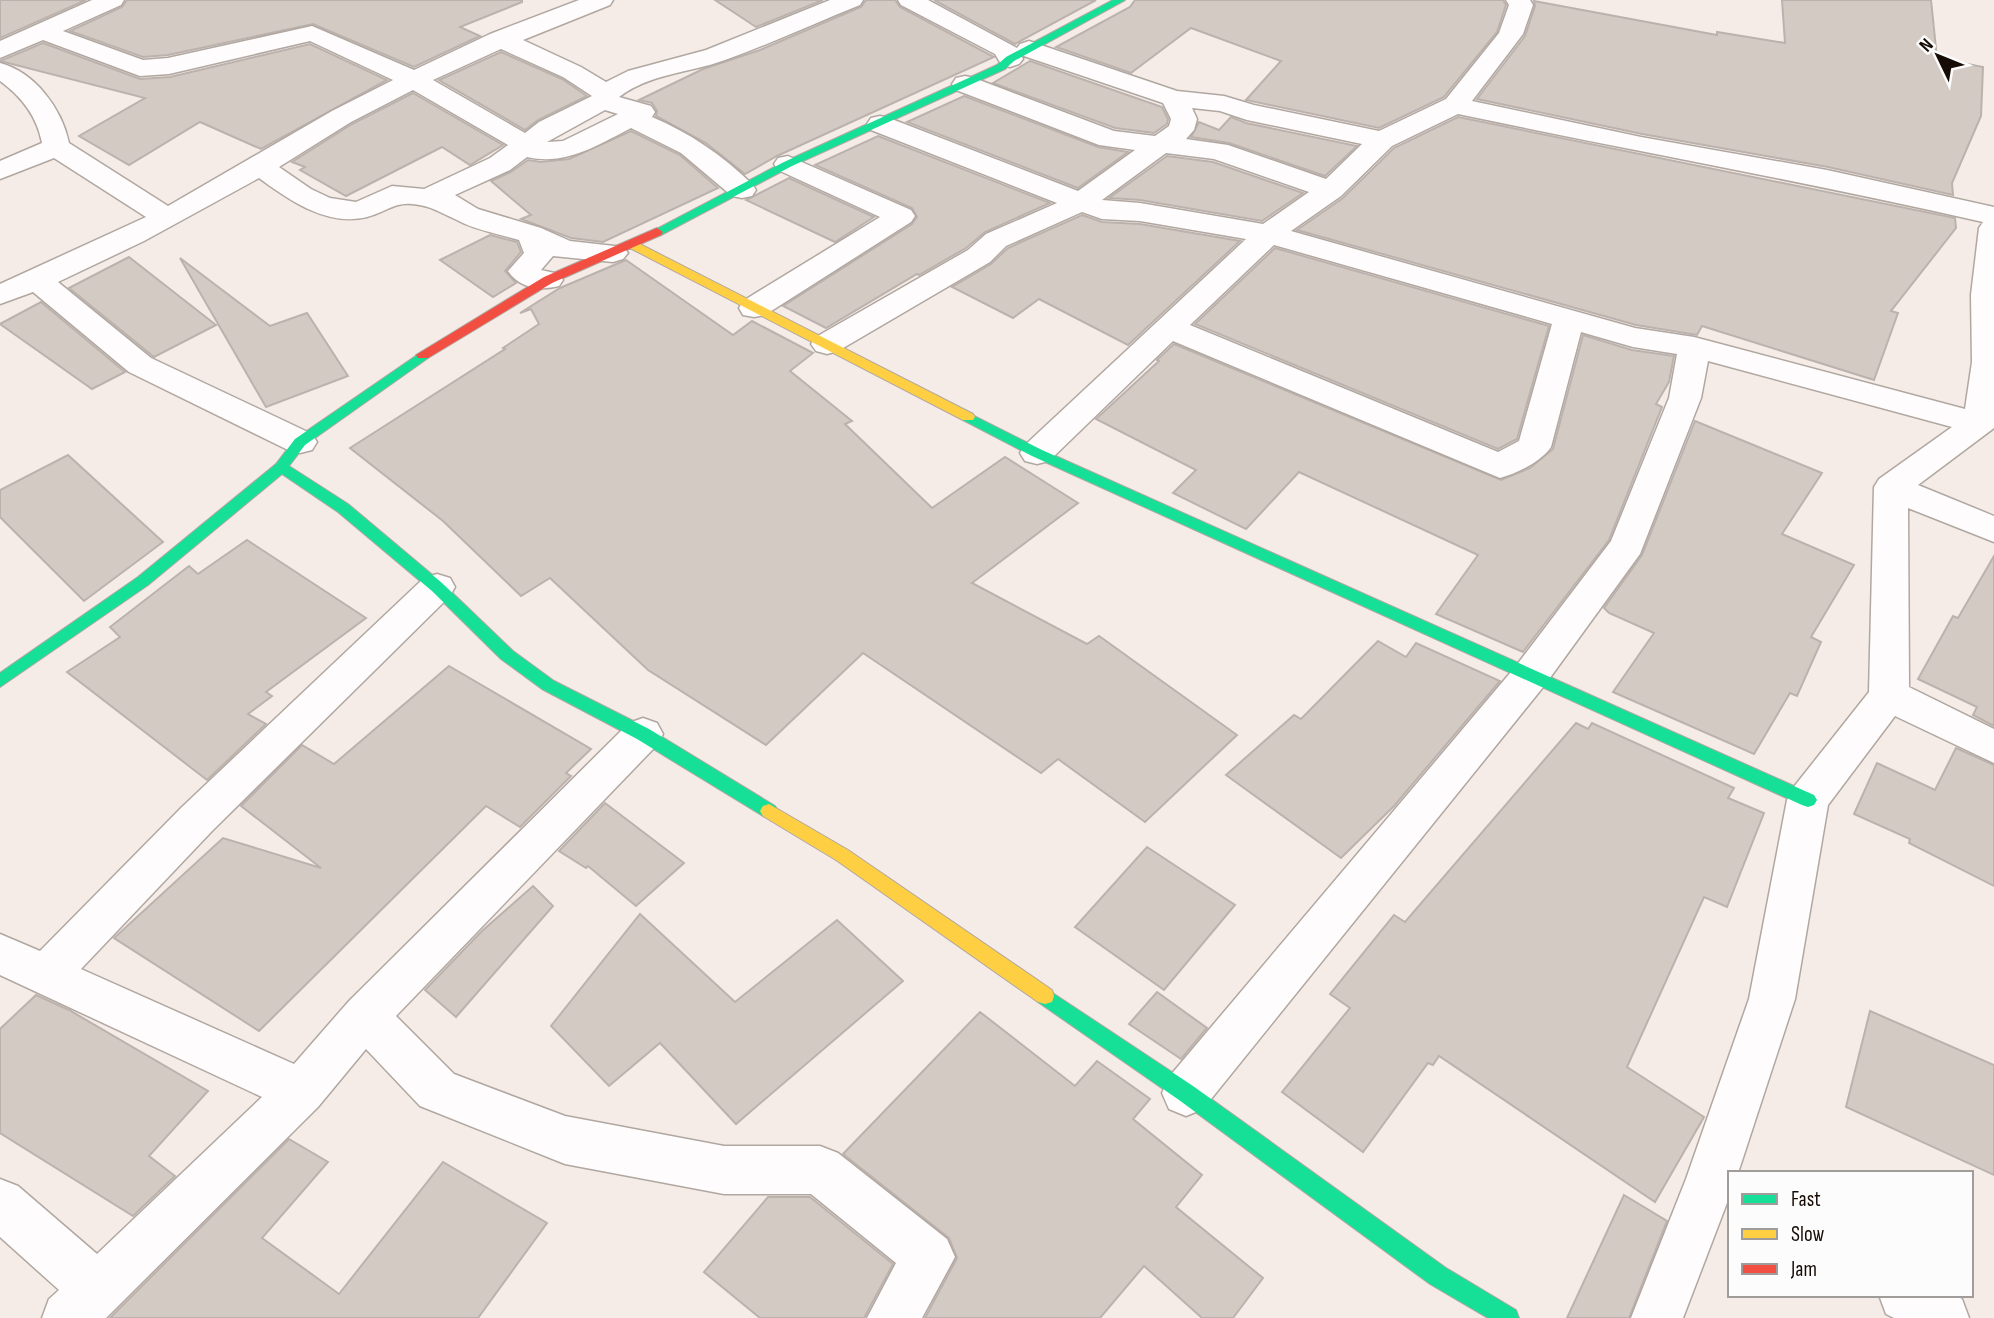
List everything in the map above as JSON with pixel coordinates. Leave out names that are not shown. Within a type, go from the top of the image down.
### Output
[{"type":"street","points":[[0,50],[112,0]]},
{"type":"street","points":[[0,295],[37,281],[166,217],[353,110],[499,39],[601,0]]},
{"type":"street","points":[[427,198],[500,164],[549,128],[666,67],[711,57],[851,0]]},
{"type":"street","points":[[910,0],[1006,50],[1019,54],[1173,97],[1224,104],[1247,113],[1382,140]]},
{"type":"street","points":[[0,681],[143,581],[281,467],[300,442],[426,353],[548,280],[623,248],[742,190],[788,164],[1001,67],[1019,54],[1120,0]]},
{"type":"street","points":[[1037,453],[1171,329],[1268,234],[1331,190],[1382,140],[1455,105],[1511,34],[1521,5],[1517,0]]},
{"type":"street","points":[[41,31],[140,68],[169,66],[312,33],[415,80],[537,151],[569,149],[642,111],[604,97],[572,72],[499,39]]},
{"type":"street","points":[[0,71],[33,93],[55,138],[56,148]]},
{"type":"street","points":[[965,84],[1109,139],[1218,152],[1331,190]]},
{"type":"street","points":[[827,344],[979,256],[996,240],[1080,202],[1181,130],[1184,119],[1173,97]]},
{"type":"street","points":[[1455,105],[1641,145],[1827,178],[1994,216]]},
{"type":"street","points":[[630,118],[651,126],[709,158],[742,190]]},
{"type":"street","points":[[880,124],[1102,210],[1140,212],[1268,234],[1633,337],[1694,347],[1980,424]]},
{"type":"street","points":[[0,171],[56,148]]},
{"type":"street","points":[[56,148],[166,217]]},
{"type":"street","points":[[754,308],[901,216],[788,164]]},
{"type":"street","points":[[259,166],[301,195],[322,205],[351,211],[362,210],[392,195],[427,198],[447,202],[468,215],[531,234],[564,250],[623,248],[827,344],[1037,453],[1808,800]]},
{"type":"street","points":[[1891,488],[1980,424],[1988,362],[1986,295],[1994,228]]},
{"type":"street","points":[[531,234],[539,254],[523,271],[533,278],[548,280]]},
{"type":"street","points":[[37,281],[140,365],[300,442]]},
{"type":"street","points":[[1171,329],[1500,466],[1534,447],[1569,318]]},
{"type":"street","points":[[1186,1093],[1530,676],[1627,545],[1685,398],[1694,347]]},
{"type":"street","points":[[281,467],[343,509],[437,587],[507,655],[548,685],[643,734],[842,855],[1186,1093],[1438,1276],[1508,1318]]},
{"type":"street","points":[[1891,488],[1994,530]]},
{"type":"street","points":[[1657,1318],[1720,1185],[1772,999],[1808,800],[1889,695],[1891,488]]},
{"type":"street","points":[[46,975],[197,819],[437,587]]},
{"type":"street","points":[[1889,695],[1994,747]]},
{"type":"street","points":[[0,1204],[83,1303],[301,1091],[365,1016],[643,734]]},
{"type":"street","points":[[0,954],[301,1091]]},
{"type":"street","points":[[365,1016],[437,1090],[565,1140],[724,1170],[820,1170],[929,1257],[893,1318]]},
{"type":"street","points":[[1908,1297],[1944,1318]]},
{"type":"building","points":[[0,0],[86,0],[0,38]]},
{"type":"building","points":[[127,0],[522,2],[460,27],[480,36],[414,67],[313,24],[168,55],[143,57],[70,31],[122,7]]},
{"type":"building","points":[[715,0],[823,0],[756,27]]},
{"type":"building","points":[[866,0],[895,0],[900,7],[994,57],[777,156],[745,174],[706,143],[656,116],[657,111],[652,103],[639,100],[703,69],[760,50],[861,7]]},
{"type":"building","points":[[934,0],[1096,0],[1015,44]]},
{"type":"building","points":[[1135,0],[1503,0],[1506,5],[1497,32],[1444,97],[1379,128],[1246,100],[1281,61],[1191,28],[1131,73],[1056,47],[1130,7]]},
{"type":"building","points":[[1782,0],[1931,0],[1937,58],[1983,67],[1981,116],[1952,183],[1953,195],[1828,167],[1642,134],[1477,99],[1525,36],[1535,6],[1534,1],[1717,35],[1717,32],[1785,43]]},
{"type":"building","points":[[43,43],[140,79],[170,77],[310,44],[387,80],[261,149],[200,122],[129,165],[79,136],[145,98],[0,61]]},
{"type":"building","points":[[501,52],[562,79],[587,96],[538,120],[525,130],[439,80]]},
{"type":"building","points":[[1030,61],[1162,107],[1168,119],[1167,124],[1154,133],[1115,128],[993,83]]},
{"type":"building","points":[[413,93],[503,145],[470,165],[442,147],[346,196],[300,170],[305,167],[292,162],[352,124]]},
{"type":"building","points":[[964,96],[1098,147],[1128,152],[1078,188],[907,122]]},
{"type":"building","points":[[1231,117],[1246,123],[1357,146],[1325,176],[1229,143],[1191,137],[1199,122],[1219,130]]},
{"type":"building","points":[[1458,117],[1955,218],[1956,228],[1891,311],[1898,313],[1874,380],[1702,326],[1697,335],[1636,325],[1297,230],[1343,198],[1394,148]]},
{"type":"building","points":[[631,131],[680,155],[718,188],[603,242],[571,238],[521,219],[531,215],[491,181],[528,160],[541,162],[569,159]]},
{"type":"building","points":[[878,136],[1050,203],[985,232],[966,248],[826,328],[783,306],[912,224],[917,217],[912,208],[815,165]]},
{"type":"building","points":[[1167,156],[1213,162],[1303,193],[1262,221],[1140,200],[1109,198]]},
{"type":"building","points":[[789,178],[874,217],[835,242],[746,200]]},
{"type":"building","points":[[1082,215],[1102,222],[1140,224],[1240,241],[1128,345],[1039,299],[1013,318],[952,287],[991,264],[1008,248]]},
{"type":"building","points":[[490,235],[517,242],[521,252],[505,271],[516,283],[493,297],[440,260]]},
{"type":"building","points":[[1275,248],[1549,326],[1517,439],[1498,449],[1195,324]]},
{"type":"building","points":[[129,257],[216,325],[154,357],[69,288]]},
{"type":"building","points":[[180,258],[270,326],[307,313],[348,376],[266,407]]},
{"type":"building","points":[[626,260],[733,335],[752,321],[813,353],[790,371],[852,421],[845,424],[932,508],[1005,457],[1078,503],[972,583],[1087,644],[1099,636],[1237,735],[1145,822],[1058,759],[1041,773],[863,653],[766,745],[648,670],[550,578],[521,596],[443,521],[350,448],[505,349],[503,348],[539,324],[531,309],[520,313],[560,288]]},
{"type":"building","points":[[41,302],[125,372],[92,389],[0,324]]},
{"type":"building","points":[[1583,335],[1632,350],[1674,356],[1669,382],[1656,404],[1662,407],[1609,540],[1523,652],[1436,614],[1478,555],[1299,472],[1246,529],[1173,493],[1196,470],[1096,419],[1174,344],[1501,480],[1530,468],[1553,449]]},
{"type":"building","points":[[1695,421],[1822,473],[1782,534],[1854,565],[1811,637],[1821,642],[1797,696],[1790,693],[1754,754],[1613,692],[1654,633],[1609,613],[1604,608],[1642,555]]},
{"type":"building","points":[[68,455],[163,542],[84,601],[0,517],[0,490]]},
{"type":"building","points":[[247,540],[366,618],[266,692],[272,696],[248,714],[266,724],[207,780],[67,672],[120,637],[110,627],[189,566],[198,574]]},
{"type":"building","points":[[1994,556],[1994,726],[1973,715],[1977,707],[1918,679],[1953,616],[1958,618]]},
{"type":"building","points":[[1378,641],[1406,657],[1416,643],[1500,681],[1394,806],[1341,858],[1226,775],[1294,715],[1301,719]]},
{"type":"building","points":[[449,666],[591,749],[566,773],[571,776],[520,827],[486,806],[259,1031],[114,938],[223,838],[321,868],[241,806],[302,745],[334,764]]},
{"type":"building","points":[[1576,723],[1588,729],[1592,723],[1734,788],[1728,798],[1764,813],[1727,907],[1704,897],[1627,1067],[1704,1117],[1655,1202],[1439,1056],[1433,1065],[1428,1063],[1363,1152],[1282,1092],[1350,1008],[1330,994],[1394,915],[1405,922]]},
{"type":"building","points":[[1956,748],[1994,765],[1994,886],[1909,843],[1910,839],[1854,814],[1877,763],[1935,790]]},
{"type":"building","points":[[605,803],[684,863],[636,906],[588,866],[586,868],[559,851]]},
{"type":"building","points":[[1147,847],[1235,905],[1164,990],[1075,927]]},
{"type":"building","points":[[533,886],[553,906],[456,1017],[425,990],[482,931]]},
{"type":"building","points":[[640,914],[735,1002],[837,920],[903,981],[736,1124],[660,1043],[609,1086],[551,1026]]},
{"type":"building","points":[[1157,992],[1207,1028],[1181,1059],[1129,1024]]},
{"type":"building","points":[[36,995],[69,1010],[208,1091],[149,1156],[175,1176],[133,1216],[0,1133],[0,1029]]},
{"type":"building","points":[[1870,1011],[1994,1065],[1994,1175],[1846,1107]]},
{"type":"building","points":[[980,1012],[1075,1086],[1097,1061],[1150,1099],[1133,1119],[1202,1175],[1176,1207],[1263,1278],[1233,1318],[1202,1318],[1144,1266],[1100,1318],[925,1318],[957,1258],[949,1238],[843,1154]]},
{"type":"building","points":[[289,1139],[328,1162],[262,1238],[339,1294],[443,1162],[547,1223],[478,1318],[110,1318]]},
{"type":"building","points":[[1624,1195],[1667,1221],[1629,1318],[1567,1318]]},
{"type":"building","points":[[768,1197],[810,1197],[893,1264],[864,1318],[760,1318],[704,1272]]},
{"type":"traffic: fast","points":[[657,232],[788,164],[1001,67],[1010,59],[1120,0]]},
{"type":"traffic: fast","points":[[0,681],[143,581],[281,467],[300,442],[423,355]]},
{"type":"traffic: fast","points":[[968,417],[1037,453],[1808,800]]},
{"type":"traffic: fast","points":[[281,467],[343,508],[437,587],[507,655],[548,685],[643,734],[769,811]]},
{"type":"traffic: fast","points":[[1045,996],[1186,1093],[1438,1276],[1508,1318]]},
{"type":"traffic: slow","points":[[632,244],[968,417]]},
{"type":"traffic: slow","points":[[769,811],[842,855],[1045,996]]},
{"type":"traffic: jam","points":[[423,355],[548,280],[657,232]]}]
